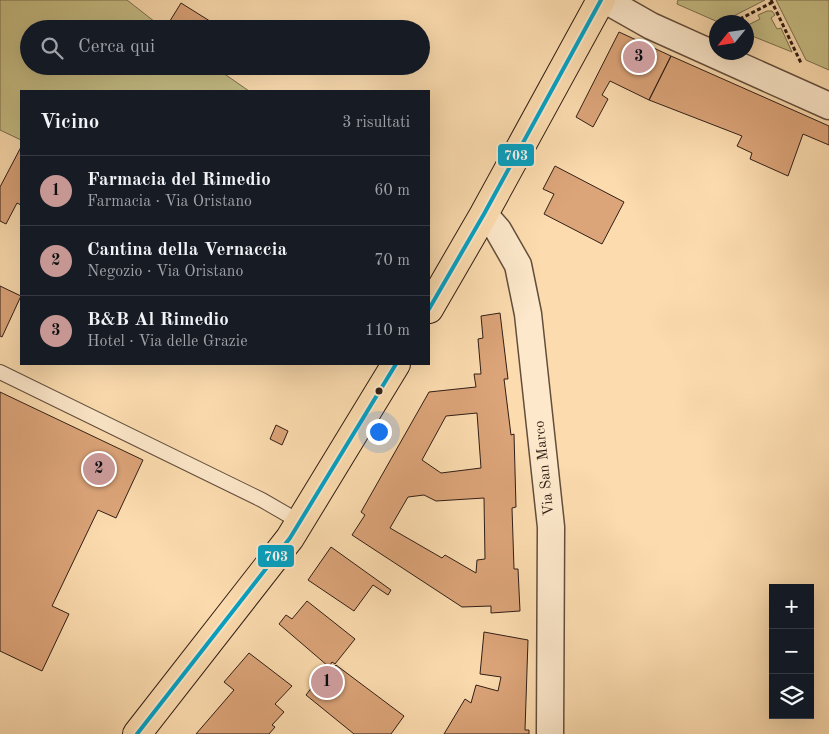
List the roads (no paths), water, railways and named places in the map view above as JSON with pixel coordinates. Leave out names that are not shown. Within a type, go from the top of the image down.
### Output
[{"type":"main road","points":[[575,49],[579,0]]},
{"type":"main road","points":[[430,307],[603,0]]},
{"type":"main road","points":[[137,734],[290,538],[395,365]]},
{"type":"street","points":[[603,0],[639,21],[829,106]]},
{"type":"street","name":"Via San Marco","points":[[484,214],[498,230],[518,265],[528,314],[551,527],[550,734]]},
{"type":"lane","points":[[0,372],[253,496],[300,522]]},
{"type":"place","name":"B&B Al Rimedio","points":[[639,57]]},
{"type":"place","name":"Cantina della Vernaccia","points":[[99,469]]},
{"type":"place","name":"Farmacia del Rimedio","points":[[327,682]]}]
